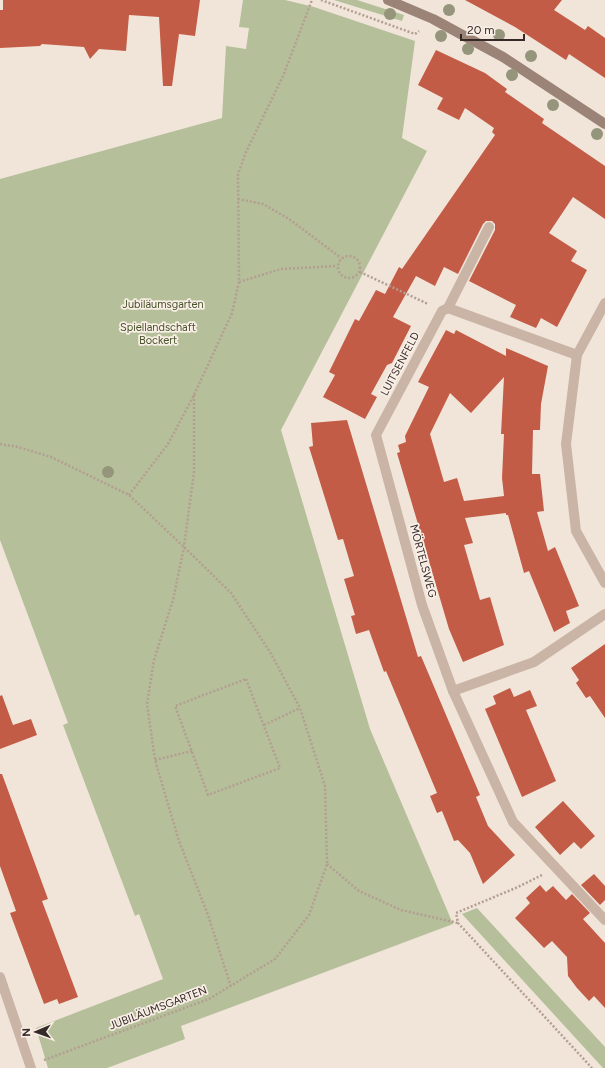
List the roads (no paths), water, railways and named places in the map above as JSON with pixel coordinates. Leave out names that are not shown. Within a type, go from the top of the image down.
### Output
[{"type":"main road","points":[[388,0],[433,19],[503,57],[605,124]]},
{"type":"street","name":"LUITSENFELD","points":[[376,435],[489,227]]},
{"type":"street","points":[[605,303],[576,355],[566,444],[576,531],[605,583]]},
{"type":"street","points":[[445,309],[576,355]]},
{"type":"street","name":"MÖRTELSWEG","points":[[376,435],[422,605],[453,691],[512,822],[605,920]]},
{"type":"street","points":[[453,691],[534,662],[605,614]]},
{"type":"street","points":[[0,976],[31,1066]]},
{"type":"park label","name":"Jubiläumsgarten","points":[[163,304]]},
{"type":"park label","name":"Spiellandschaft Bockert","points":[[158,333]]}]
